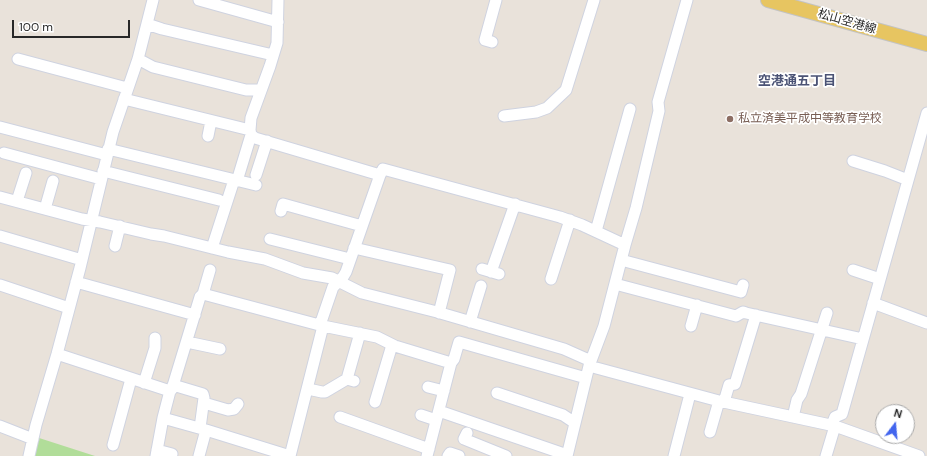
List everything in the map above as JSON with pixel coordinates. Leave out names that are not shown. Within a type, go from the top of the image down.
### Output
[{"type":"main road","name":"松山空港線","points":[[768,0],[927,44]]},
{"type":"street","points":[[29,456],[82,260],[108,152],[127,88],[138,59],[153,0]]},
{"type":"street","points":[[212,248],[236,180],[250,132],[251,118],[274,55],[278,22],[278,0]]},
{"type":"street","points":[[492,42],[485,40],[489,11],[496,0]]},
{"type":"street","points":[[504,116],[525,114],[547,108],[566,90],[594,0]]},
{"type":"street","points":[[421,415],[437,415],[567,455],[590,363],[604,326],[638,201],[659,111],[658,102],[687,0]]},
{"type":"street","points":[[196,2],[234,13],[278,22]]},
{"type":"street","points":[[147,24],[162,29],[274,55]]},
{"type":"street","points":[[19,58],[71,77],[127,88]]},
{"type":"street","points":[[138,59],[153,67],[246,90],[261,90]]},
{"type":"street","points":[[124,99],[168,116],[211,121],[250,132],[255,138],[380,174]]},
{"type":"street","points":[[847,377],[873,304],[927,114]]},
{"type":"street","points":[[596,232],[611,193],[631,116]]},
{"type":"street","points":[[208,136],[211,121]]},
{"type":"street","points":[[0,127],[77,169],[102,175],[164,182],[216,197]]},
{"type":"street","points":[[9,151],[108,152],[236,180],[256,180],[267,141]]},
{"type":"street","points":[[853,161],[908,180]]},
{"type":"street","points":[[163,418],[290,456],[308,389],[321,326],[333,287],[346,272],[383,169],[570,220],[625,245]]},
{"type":"street","points":[[17,202],[26,173]]},
{"type":"street","points":[[45,209],[53,181]]},
{"type":"street","points":[[0,197],[90,223],[120,226],[265,259],[303,273],[339,281],[362,293],[440,313],[564,349],[590,363],[690,394],[794,414],[834,425],[919,456]]},
{"type":"street","points":[[281,210],[283,204],[320,210],[362,226]]},
{"type":"street","points":[[490,272],[515,204]]},
{"type":"street","points":[[551,279],[570,220]]},
{"type":"street","points":[[115,246],[120,226]]},
{"type":"street","points":[[0,236],[82,260]]},
{"type":"street","points":[[270,239],[450,270],[440,313]]},
{"type":"street","points":[[621,260],[741,292],[743,285]]},
{"type":"street","points":[[172,454],[156,453],[163,418],[200,297],[203,294],[210,270]]},
{"type":"street","points":[[852,270],[880,279]]},
{"type":"street","points":[[76,282],[195,315]]},
{"type":"street","points":[[615,284],[736,316],[743,312],[861,338]]},
{"type":"street","points":[[0,285],[69,308]]},
{"type":"street","points":[[470,322],[481,286]]},
{"type":"street","points":[[203,294],[321,326],[377,337],[392,345],[451,363]]},
{"type":"street","points":[[873,304],[927,323]]},
{"type":"street","points":[[691,326],[697,306]]},
{"type":"street","points":[[794,414],[797,400],[801,394],[827,313]]},
{"type":"street","points":[[710,432],[729,385],[735,384],[756,315]]},
{"type":"street","points":[[308,389],[325,392],[350,380],[360,333]]},
{"type":"street","points":[[144,383],[154,348],[155,338]]},
{"type":"street","points":[[826,456],[835,416],[842,414],[861,338]]},
{"type":"street","points":[[186,342],[220,349]]},
{"type":"street","points":[[340,417],[386,428],[428,452],[451,363],[454,359],[459,342],[586,378]]},
{"type":"street","points":[[374,396],[392,345]]},
{"type":"street","points":[[57,354],[144,383],[203,394],[203,429],[199,456]]},
{"type":"street","points":[[113,445],[131,379]]},
{"type":"street","points":[[428,387],[444,391]]},
{"type":"street","points":[[497,393],[546,405],[575,423]]},
{"type":"street","points":[[674,456],[682,443],[690,394]]},
{"type":"street","points":[[204,403],[228,410],[234,409],[238,404]]},
{"type":"street","points":[[0,426],[33,439]]},
{"type":"street","points":[[467,433],[464,439],[493,446],[506,456]]},
{"type":"street","points":[[448,456],[450,453],[458,456]]},
{"type":"green space","points":[[36,437],[95,456],[31,456]]},
{"type":"place","name":"私立済美平成中等教育学校","points":[[730,119]]},
{"type":"district","name":"空港通五丁目","points":[[797,82]]}]
